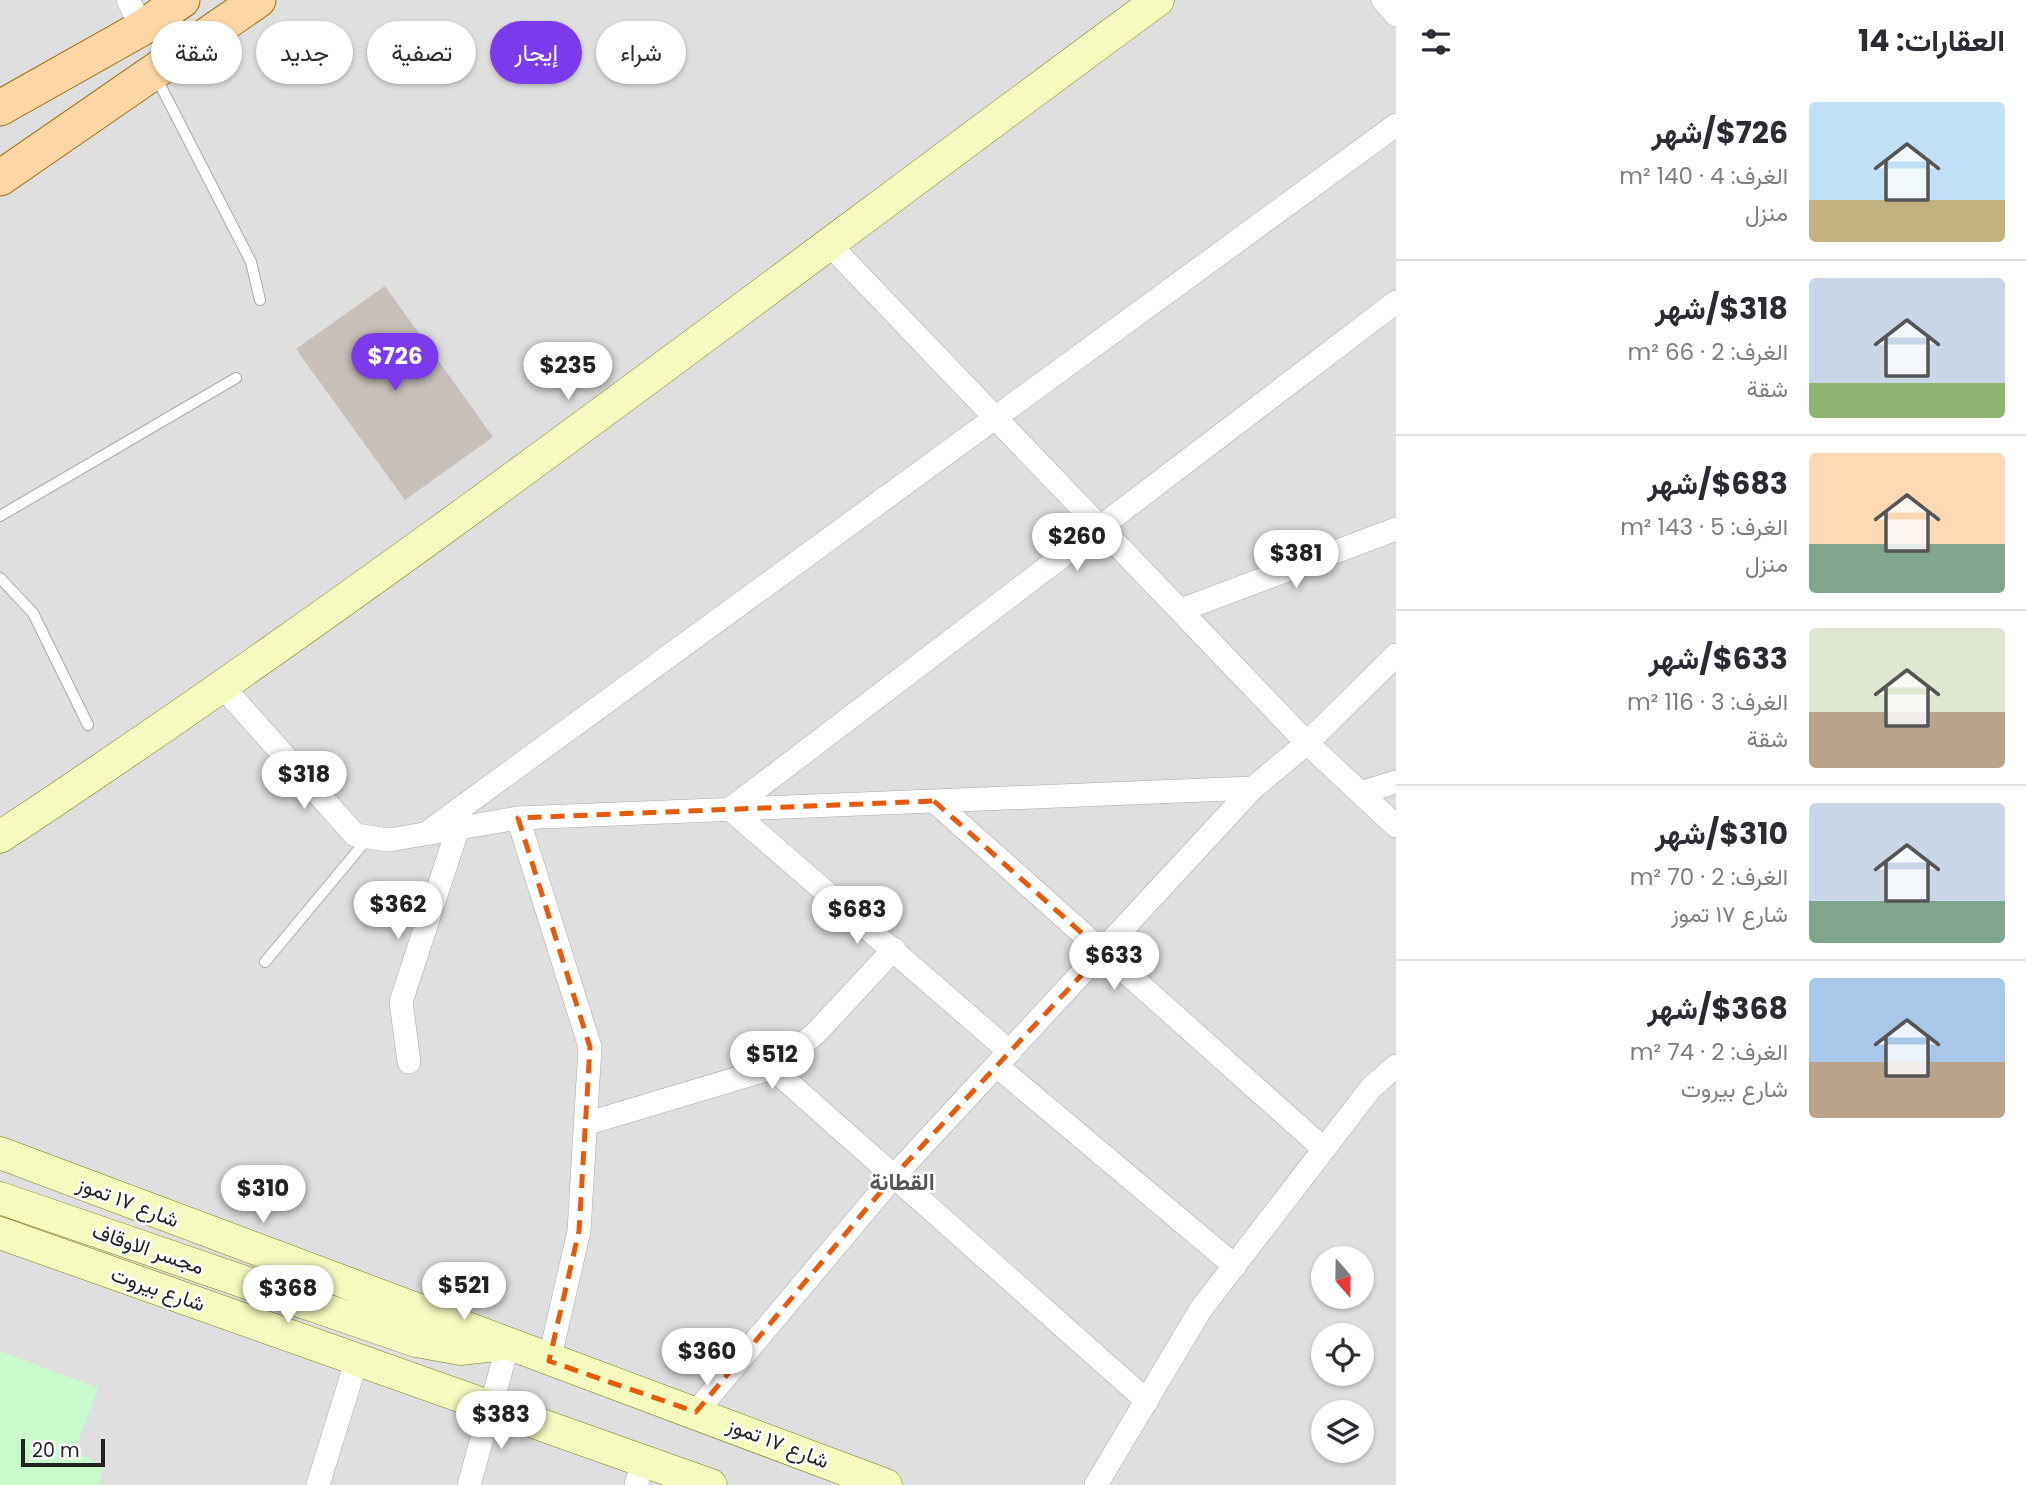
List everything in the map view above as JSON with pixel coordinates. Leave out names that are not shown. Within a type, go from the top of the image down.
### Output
[{"type":"main road","points":[[0,108],[135,14],[182,0]]},
{"type":"main road","points":[[227,21],[258,0]]},
{"type":"main road","points":[[0,178],[151,73]]},
{"type":"street","points":[[0,836],[222,686],[1157,0]]},
{"type":"street","points":[[1383,0],[1396,15]]},
{"type":"street","points":[[427,833],[1396,125]]},
{"type":"street","points":[[827,242],[998,417],[1307,743],[1363,792],[1396,826]]},
{"type":"street","points":[[730,809],[1396,302]]},
{"type":"street","points":[[1181,610],[1396,529]]},
{"type":"street","points":[[696,1412],[894,1176],[1253,788],[1307,743],[1396,655]]},
{"type":"street","points":[[222,686],[355,835],[389,840],[518,818],[1253,788]]},
{"type":"street","points":[[1363,792],[1396,782]]},
{"type":"street","points":[[934,801],[1324,1149]]},
{"type":"street","points":[[730,809],[894,949],[1004,1059],[1235,1266]]},
{"type":"street","points":[[518,818],[590,1047],[579,1231],[549,1361]]},
{"type":"street","points":[[409,1062],[401,1003],[458,828]]},
{"type":"street","points":[[585,1124],[772,1068],[815,1034],[894,949]]},
{"type":"street","points":[[1096,1485],[1201,1309],[1371,1088],[1396,1066]]},
{"type":"street","points":[[772,1068],[1147,1401]]},
{"type":"street","name":"شارع ١٧ تموز","points":[[0,1153],[549,1361],[696,1412],[886,1485]]},
{"type":"street","name":"مجسر الاوقاف","points":[[0,1198],[416,1341],[461,1349],[508,1345]]},
{"type":"street","name":"شارع بيروت","points":[[0,1233],[490,1406],[640,1474],[711,1485]]},
{"type":"street","name":"مجسر الاوقاف","points":[[416,1341],[449,1366],[471,1391],[490,1406]]},
{"type":"street","points":[[469,1485],[508,1345]]},
{"type":"street","points":[[318,1485],[358,1359]]},
{"type":"lane","points":[[159,84],[251,262],[260,300]]},
{"type":"lane","points":[[0,516],[236,377]]},
{"type":"lane","points":[[0,578],[33,613],[88,725]]},
{"type":"lane","points":[[265,962],[369,837]]},
{"type":"highlighted area","points":[[934,801],[1103,952],[894,1176],[696,1412],[549,1361],[579,1231],[590,1047],[518,818]]},
{"type":"shaded area","points":[[0,0],[1396,0],[1396,1485],[0,1485]]},
{"type":"green space","points":[[0,1351],[98,1388],[75,1450],[104,1467],[99,1485],[0,1485]]},
{"type":"building","points":[[385,286],[493,437],[405,500],[296,349]]},
{"type":"district","name":"القطانة","points":[[902,1182]]}]
